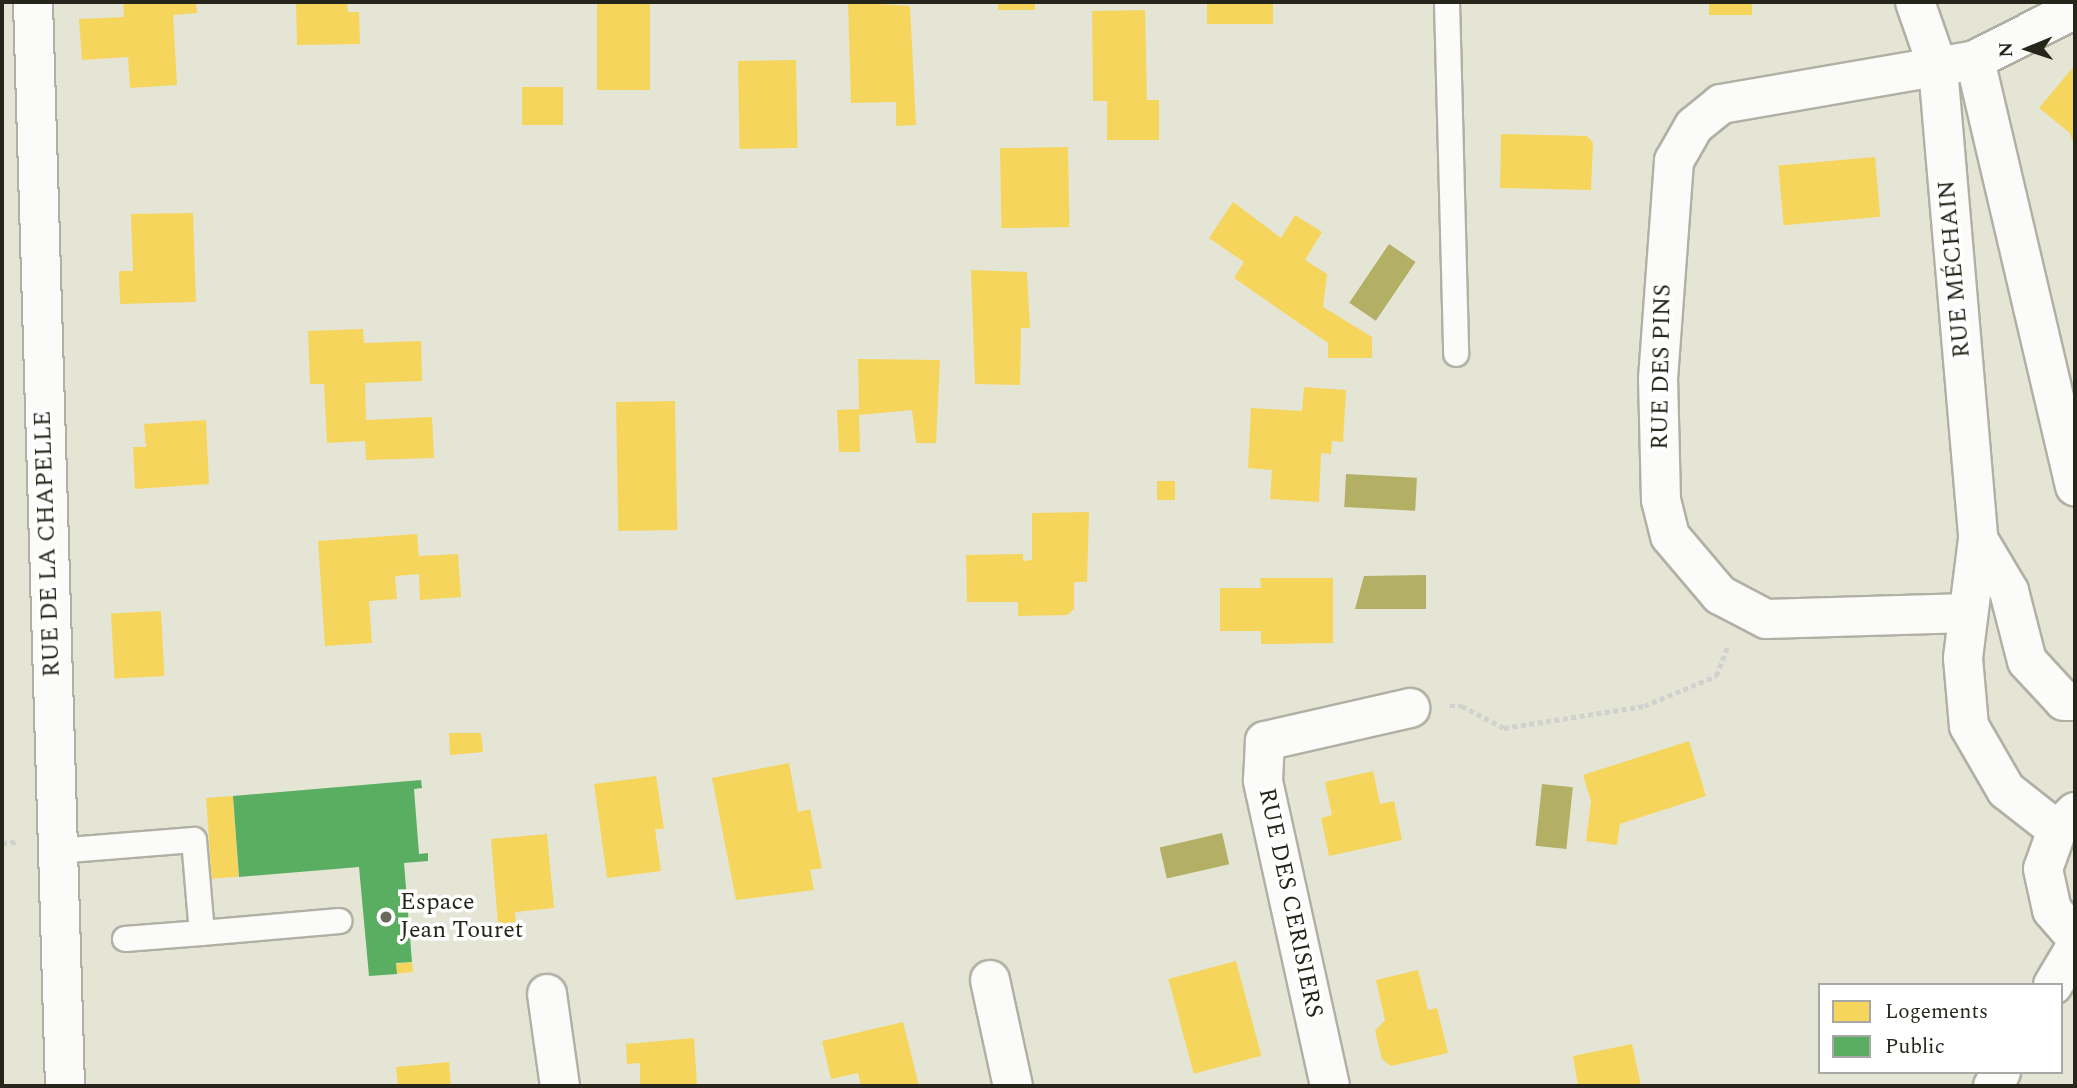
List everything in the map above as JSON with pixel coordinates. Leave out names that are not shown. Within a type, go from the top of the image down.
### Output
[{"type":"street","name":"RUE DE LA CHAPELLE","points":[[33,2],[65,1086]]},
{"type":"street","name":"RUE MÉCHAIN","points":[[1915,2],[1938,68],[1978,539],[1963,658],[1969,726],[2006,790],[2066,821]]},
{"type":"street","name":"RUE DES PINS","points":[[1742,612],[1698,573],[1670,536],[1661,500],[1658,379],[1674,161],[1694,126],[1721,104],[1859,76],[1938,68],[1975,60],[2075,9]]},
{"type":"street","points":[[1975,60],[2075,486]]},
{"type":"street","name":"RUE MÉCHAIN","points":[[1978,539],[2009,591],[2026,661],[2064,701],[2075,701]]},
{"type":"street","points":[[1742,612],[1796,621],[1968,613]]},
{"type":"street","name":"RUE DES CERISIERS","points":[[1330,1086],[1263,780],[1265,741],[1410,708]]},
{"type":"street","points":[[2066,821],[2043,869],[2052,910],[2075,936]]},
{"type":"street","points":[[2054,983],[2075,948]]},
{"type":"street","points":[[990,980],[1013,1086]]},
{"type":"street","points":[[547,994],[560,1086]]},
{"type":"lane","points":[[1447,2],[1456,354]]},
{"type":"lane","points":[[57,851],[194,840],[202,933]]},
{"type":"lane","points":[[125,939],[339,922]]},
{"type":"path","points":[[1410,708],[1462,706],[1504,728],[1644,706],[1716,676],[1742,612]]},
{"type":"shaded area","points":[[1389,244],[1416,262],[1376,321],[1349,303]]},
{"type":"shaded area","points":[[1346,474],[1417,478],[1415,511],[1344,507]]},
{"type":"shaded area","points":[[1426,575],[1426,609],[1355,609],[1364,576]]},
{"type":"shaded area","points":[[1542,784],[1573,787],[1566,849],[1536,846]]},
{"type":"shaded area","points":[[1222,833],[1229,864],[1167,879],[1160,847]]},
{"type":"building: Logements","points":[[123,2],[196,2],[197,13],[173,15],[177,85],[130,88],[128,57],[82,60],[79,19],[124,17]]},
{"type":"building: Logements","points":[[296,2],[347,2],[348,12],[359,12],[360,44],[297,45]]},
{"type":"building: Logements","points":[[597,2],[650,2],[650,90],[597,90]]},
{"type":"building: Logements","points":[[848,2],[910,6],[916,125],[896,126],[896,102],[851,103]]},
{"type":"building: Logements","points":[[998,2],[1035,2],[1035,10],[998,10]]},
{"type":"building: Logements","points":[[1207,2],[1273,2],[1273,24],[1207,24]]},
{"type":"building: Logements","points":[[1709,2],[1752,2],[1752,15],[1709,15]]},
{"type":"building: Logements","points":[[1145,10],[1147,100],[1159,100],[1159,140],[1107,140],[1107,101],[1093,101],[1092,11]]},
{"type":"building: Logements","points":[[796,60],[798,148],[740,149],[738,61]]},
{"type":"building: Logements","points":[[2075,65],[2075,149],[2070,133],[2039,108]]},
{"type":"building: Logements","points":[[522,87],[563,87],[563,125],[522,125]]},
{"type":"building: Logements","points":[[1501,134],[1587,136],[1593,143],[1591,190],[1500,188]]},
{"type":"building: Logements","points":[[1068,147],[1069,227],[1001,228],[1000,148]]},
{"type":"building: Logements","points":[[1875,157],[1880,217],[1784,225],[1778,165]]},
{"type":"building: Logements","points":[[1233,202],[1281,238],[1295,215],[1322,232],[1305,260],[1327,274],[1323,307],[1372,337],[1372,358],[1328,358],[1328,343],[1234,278],[1244,262],[1209,238]]},
{"type":"building: Logements","points":[[193,213],[196,302],[120,304],[119,271],[133,271],[131,214]]},
{"type":"building: Logements","points":[[971,270],[1027,272],[1030,328],[1021,328],[1020,385],[975,384]]},
{"type":"building: Logements","points":[[363,329],[364,343],[421,341],[422,381],[365,383],[366,420],[432,417],[434,458],[366,460],[365,441],[327,443],[324,384],[310,384],[308,331]]},
{"type":"building: Logements","points":[[858,359],[940,360],[936,443],[916,443],[912,410],[859,415],[860,452],[839,452],[837,410],[859,409]]},
{"type":"building: Logements","points":[[1304,387],[1346,390],[1343,442],[1332,441],[1331,454],[1321,453],[1319,502],[1270,499],[1272,470],[1248,468],[1251,408],[1302,411]]},
{"type":"building: Logements","points":[[675,401],[677,530],[618,531],[616,402]]},
{"type":"building: Logements","points":[[206,420],[209,484],[135,489],[133,447],[146,447],[144,424]]},
{"type":"building: Logements","points":[[1157,481],[1175,481],[1175,500],[1157,500]]},
{"type":"building: Logements","points":[[1089,512],[1087,582],[1074,582],[1074,609],[1067,615],[1018,616],[1018,602],[967,602],[966,555],[1023,554],[1023,561],[1032,560],[1032,513]]},
{"type":"building: Logements","points":[[417,534],[419,556],[458,554],[461,597],[420,600],[419,574],[395,576],[397,599],[369,601],[372,643],[325,646],[318,541]]},
{"type":"building: Logements","points":[[1260,578],[1333,578],[1333,643],[1261,644],[1261,631],[1220,631],[1220,588],[1261,588]]},
{"type":"building: Logements","points":[[161,611],[164,676],[114,679],[111,614]]},
{"type":"building: Logements","points":[[449,733],[481,733],[483,752],[450,755]]},
{"type":"building: Logements","points":[[1689,741],[1706,796],[1620,824],[1617,845],[1586,841],[1591,801],[1583,775]]},
{"type":"building: Logements","points":[[789,763],[798,812],[810,809],[822,868],[810,870],[814,890],[736,900],[712,778]]},
{"type":"building: Logements","points":[[1373,771],[1380,804],[1394,801],[1402,840],[1329,856],[1321,818],[1332,815],[1325,782]]},
{"type":"building: Logements","points":[[656,776],[664,829],[655,829],[661,871],[607,878],[594,784]]},
{"type":"building: Logements","points":[[233,796],[239,877],[212,879],[206,798]]},
{"type":"building: Logements","points":[[547,834],[554,908],[515,912],[516,922],[498,924],[491,839]]},
{"type":"building: Logements","points":[[1236,961],[1261,1056],[1194,1074],[1168,979]]},
{"type":"building: Logements","points":[[412,962],[413,972],[397,974],[396,964]]},
{"type":"building: Logements","points":[[1418,970],[1428,1010],[1437,1008],[1448,1053],[1391,1066],[1382,1059],[1375,1031],[1385,1020],[1376,980]]},
{"type":"building: Logements","points":[[903,1022],[919,1086],[861,1086],[858,1073],[831,1079],[822,1041]]},
{"type":"building: Logements","points":[[694,1038],[697,1086],[640,1086],[640,1063],[627,1064],[626,1044]]},
{"type":"building: Logements","points":[[1632,1044],[1641,1086],[1578,1086],[1573,1056]]},
{"type":"building: Logements","points":[[449,1062],[451,1086],[398,1086],[396,1067]]},
{"type":"building: Public","name":"Espace Jean Touret","points":[[421,780],[422,788],[414,789],[419,854],[428,853],[428,861],[404,863],[412,962],[396,963],[397,974],[369,976],[359,867],[239,877],[233,796]]},
{"type":"place","name":"Espace Jean Touret","points":[[386,917]]}]
